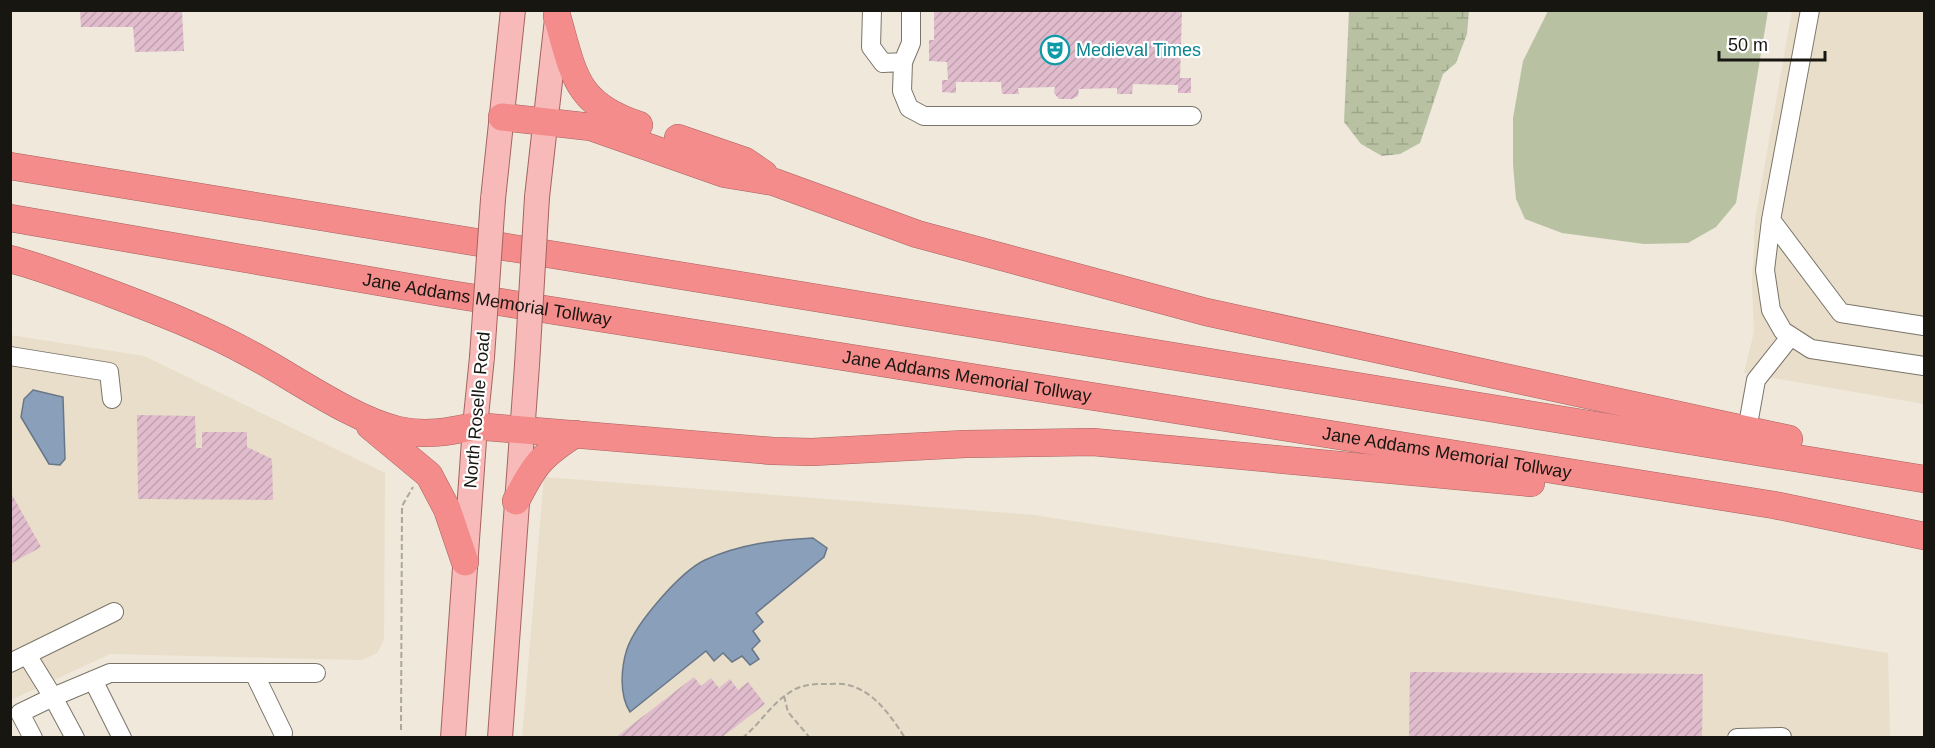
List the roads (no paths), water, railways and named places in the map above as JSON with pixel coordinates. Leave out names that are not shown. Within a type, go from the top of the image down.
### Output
[{"type":"highway","points":[[557,13],[579,84],[591,100],[606,112],[623,120],[745,161],[774,182]]},
{"type":"highway","points":[[502,117],[545,120],[591,127],[725,174],[774,182],[917,234],[1206,312],[1924,469]]},
{"type":"highway","points":[[10,166],[1924,479]]},
{"type":"highway","name":"Jane Addams Memorial Tollway","points":[[10,218],[453,295],[1774,505],[1924,536]]},
{"type":"highway","points":[[10,259],[76,280],[176,319],[250,354],[353,412],[395,429],[418,434],[447,432],[475,426],[773,451],[812,452],[920,445],[1093,442],[1774,505]]},
{"type":"highway","points":[[353,412],[429,475],[447,509],[465,562]]},
{"type":"highway","points":[[516,501],[527,479],[546,454],[575,434]]},
{"type":"main road","name":"North Roselle Road","points":[[453,738],[493,199],[513,10]]},
{"type":"main road","points":[[500,738],[537,197],[557,13]]},
{"type":"lane","points":[[872,10],[871,47],[883,63],[903,62]]},
{"type":"lane","points":[[911,10],[910,43],[903,62],[902,91],[909,108],[924,116],[1192,117]]},
{"type":"lane","points":[[1810,10],[1771,220],[1765,270],[1771,310],[1784,331],[1811,349],[1924,366]]},
{"type":"lane","points":[[1771,220],[1841,313],[1924,326]]},
{"type":"lane","points":[[1747,430],[1756,380],[1791,336]]},
{"type":"lane","points":[[10,356],[109,372],[112,399]]},
{"type":"lane","points":[[75,738],[53,697],[19,659],[114,612]]},
{"type":"lane","points":[[33,738],[20,713],[110,673],[316,673]]},
{"type":"lane","points":[[254,673],[283,734]]},
{"type":"lane","points":[[93,680],[122,738]]},
{"type":"lane","points":[[1737,738],[1782,737]]},
{"type":"water","points":[[33,390],[63,397],[65,459],[60,465],[49,464],[21,417],[24,399]]},
{"type":"water","points":[[813,538],[827,548],[824,557],[756,613],[763,622],[753,631],[760,641],[752,649],[759,659],[750,665],[742,656],[732,662],[723,653],[714,661],[706,651],[630,712],[624,698],[622,681],[627,649],[649,613],[684,575],[705,560],[731,550],[771,542]]},
{"type":"place","name":"Medieval Times","points":[[1055,50]]}]
